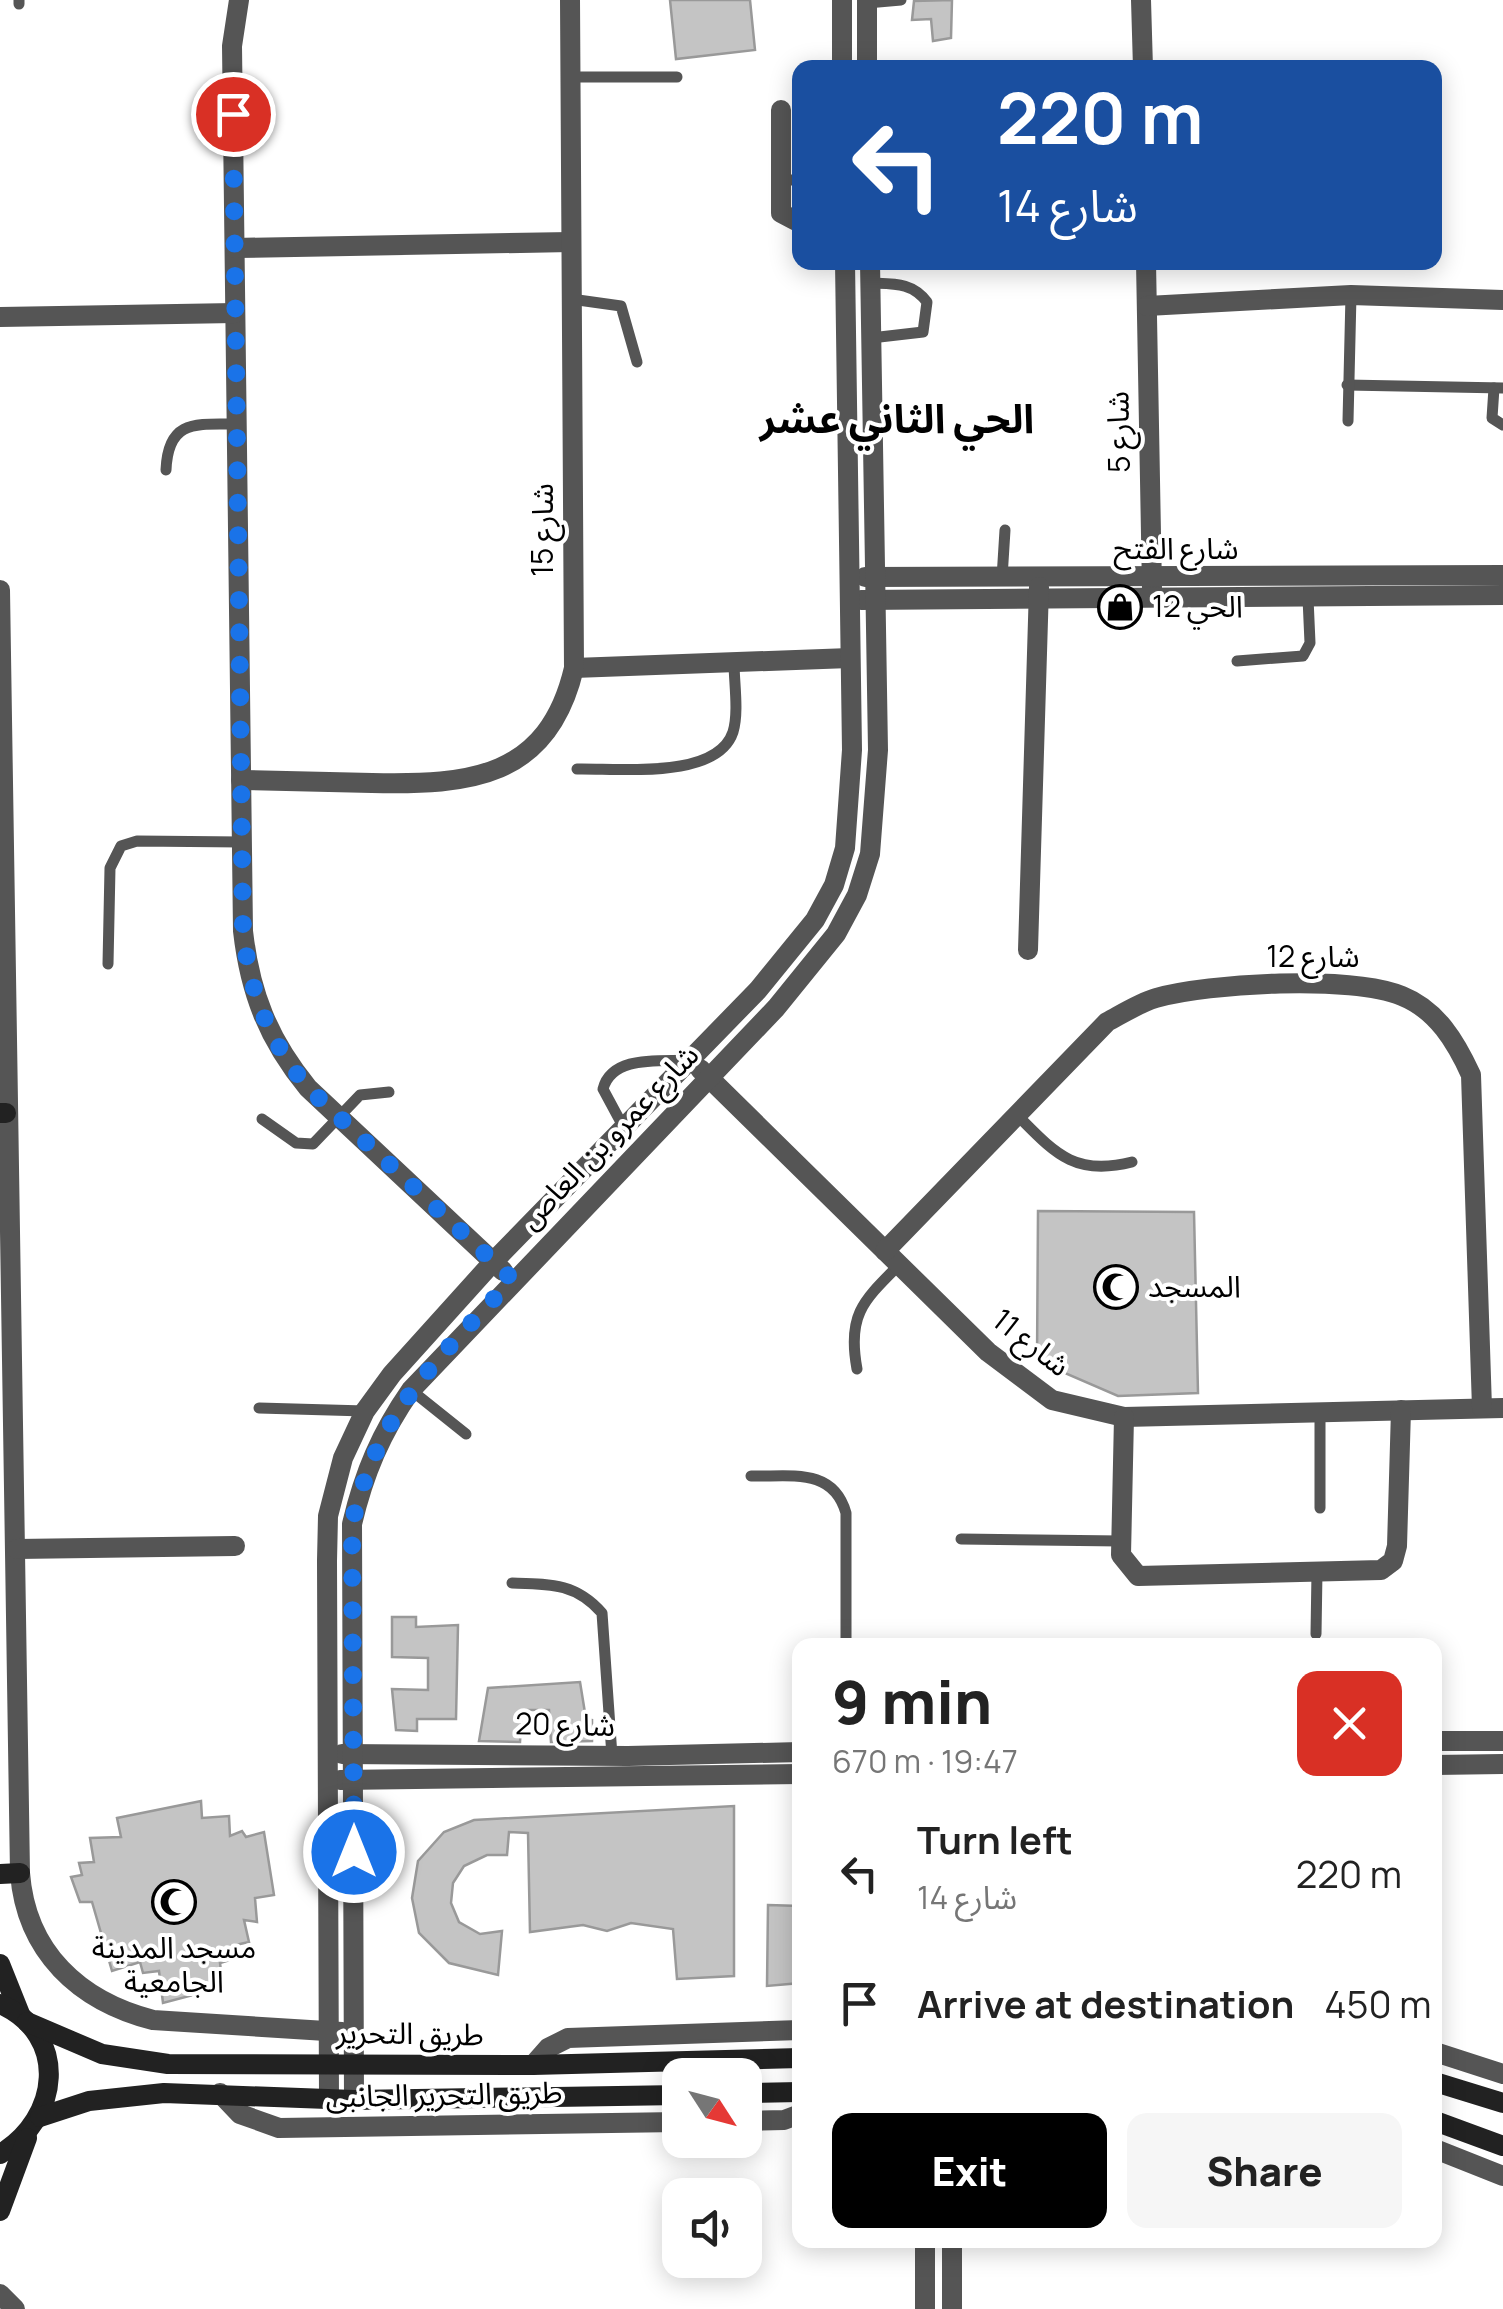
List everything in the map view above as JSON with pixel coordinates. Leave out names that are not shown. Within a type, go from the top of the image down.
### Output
[{"type":"street","points":[[239,0],[232,46],[244,945],[260,1016],[280,1054],[339,1118],[512,1279]]},
{"type":"street","name":"شارع 15","points":[[241,780],[468,781],[497,771],[537,742],[566,702],[574,668],[570,0]]},
{"type":"street","points":[[842,0],[842,60]]},
{"type":"street","points":[[1142,0],[1143,60]]},
{"type":"street","points":[[867,2],[868,60]]},
{"type":"street","points":[[781,110],[790,180],[781,213],[792,219]]},
{"type":"street","points":[[235,248],[571,242]]},
{"type":"street","name":"شارع عمرو بن العاص","points":[[330,2099],[328,1516],[342,1458],[365,1411],[493,1262],[790,953],[834,885],[851,808],[845,270]]},
{"type":"street","name":"شارع 5","points":[[1146,270],[1152,590]]},
{"type":"street","name":"شارع عمرو بن العاص","points":[[354,2100],[352,1524],[363,1476],[376,1446],[411,1390],[512,1279],[809,970],[836,934],[857,895],[870,854],[876,810],[870,273]]},
{"type":"street","points":[[1147,306],[1351,295],[1503,300]]},
{"type":"street","points":[[0,317],[235,313]]},
{"type":"street","name":"شارع الفتح","points":[[1152,590],[1503,575]]},
{"type":"street","name":"شارع الفتح","points":[[849,577],[1002,578],[1039,589]]},
{"type":"street","points":[[1028,950],[1039,589]]},
{"type":"street","name":"شارع الفتح","points":[[849,600],[1039,589],[1308,598],[1503,595]]},
{"type":"street","points":[[0,590],[3,1113],[17,1549],[10,1873],[26,1915],[50,1960],[92,1996],[124,2012],[153,2020],[354,2032]]},
{"type":"street","points":[[574,668],[850,658]]},
{"type":"street","name":"شارع 12","points":[[892,1258],[1015,1113],[1107,1022],[1151,999],[1199,988],[1364,984],[1404,996],[1445,1029],[1471,1075],[1492,1408]]},
{"type":"street","name":"شارع 11","points":[[690,1060],[1029,1387],[1078,1409],[1124,1417],[1492,1408]]},
{"type":"street","points":[[1124,1417],[1121,1541],[1127,1568],[1138,1576],[1317,1572],[1382,1570],[1393,1561],[1400,1410]]},
{"type":"street","points":[[17,1549],[235,1546]]},
{"type":"street","points":[[1442,1740],[1503,1740]]},
{"type":"street","name":"شارع 20","points":[[328,1754],[612,1756],[792,1752]]},
{"type":"street","points":[[1442,1765],[1503,1764]]},
{"type":"street","name":"شارع 20","points":[[328,1780],[792,1774]]},
{"type":"street","points":[[0,1964],[49,2067],[35,2124],[0,2212]]},
{"type":"street","name":"طريق التحرير","points":[[0,2004],[102,2054],[134,2062],[533,2066],[792,2058]]},
{"type":"street","name":"طريق التحرير الجانبى","points":[[533,2066],[548,2048],[568,2038],[792,2030]]},
{"type":"street","points":[[1442,2054],[1503,2074]]},
{"type":"street","points":[[1442,2084],[1503,2104]]},
{"type":"street","points":[[762,2093],[792,2092]]},
{"type":"street","points":[[0,2154],[35,2124],[128,2094],[220,2093],[354,2100],[662,2095]]},
{"type":"street","name":"طريق التحرير الجانبى","points":[[220,2093],[240,2114],[279,2128],[662,2122]]},
{"type":"street","points":[[762,2121],[792,2117]]},
{"type":"street","points":[[1442,2123],[1503,2146]]},
{"type":"street","points":[[1442,2152],[1503,2176]]},
{"type":"street","points":[[924,2248],[925,2309]]},
{"type":"street","points":[[952,2248],[952,2309]]},
{"type":"street","points":[[0,2294],[15,2309]]},
{"type":"lane","points":[[867,2],[901,0]]},
{"type":"lane","points":[[570,77],[676,77]]},
{"type":"lane","points":[[870,273],[918,290],[927,302],[928,313],[923,332],[871,338]]},
{"type":"lane","points":[[1348,421],[1351,295]]},
{"type":"lane","points":[[572,299],[620,306],[637,362]]},
{"type":"lane","points":[[1347,385],[1498,388],[1492,418],[1503,425]]},
{"type":"lane","points":[[166,470],[167,452],[176,434],[191,424],[237,424]]},
{"type":"lane","points":[[1002,578],[1005,530]]},
{"type":"lane","points":[[1238,662],[1304,656],[1310,644],[1308,598]]},
{"type":"lane","points":[[577,769],[692,766],[726,746],[734,728],[734,662]]},
{"type":"lane","points":[[108,964],[110,868],[120,846],[137,841],[242,842]]},
{"type":"lane","points":[[624,1128],[602,1088],[605,1079],[626,1064],[690,1060]]},
{"type":"lane","points":[[262,1119],[304,1146],[313,1144],[360,1096],[389,1092]]},
{"type":"lane","points":[[1015,1113],[1056,1154],[1080,1166],[1106,1168],[1132,1162]]},
{"type":"lane","points":[[857,1369],[853,1347],[862,1302],[892,1258]]},
{"type":"lane","points":[[411,1390],[466,1434]]},
{"type":"lane","points":[[259,1408],[365,1411]]},
{"type":"lane","points":[[1320,1412],[1320,1508]]},
{"type":"lane","points":[[751,1476],[819,1478],[842,1498],[846,1513],[846,1638]]},
{"type":"lane","points":[[961,1539],[1121,1541]]},
{"type":"lane","points":[[1316,1634],[1317,1572]]},
{"type":"lane","points":[[512,1583],[565,1585],[587,1596],[602,1613],[612,1756]]},
{"type":"building","points":[[670,0],[750,0],[755,50],[676,59]]},
{"type":"building","points":[[952,0],[951,38],[933,41],[931,19],[912,20],[914,1]]},
{"type":"building","name":"المسجد","points":[[1038,1211],[1194,1212],[1198,1393],[1118,1396],[1037,1361]]},
{"type":"building","points":[[392,1617],[416,1617],[416,1627],[458,1625],[456,1719],[417,1719],[417,1731],[396,1730],[392,1689],[428,1690],[428,1658],[392,1657]]},
{"type":"building","points":[[580,1682],[586,1719],[592,1720],[592,1741],[551,1742],[549,1710],[522,1710],[520,1742],[479,1741],[488,1688]]},
{"type":"building","name":"مسجد المدينة الجامعية","points":[[201,1801],[202,1818],[229,1816],[230,1836],[242,1831],[246,1837],[264,1832],[274,1895],[255,1898],[257,1922],[244,1920],[249,1942],[231,1946],[233,1959],[220,1963],[223,1987],[163,2003],[159,1971],[143,1973],[140,1962],[112,1971],[92,1902],[80,1902],[71,1877],[82,1875],[79,1863],[94,1862],[90,1838],[121,1837],[117,1818]]},
{"type":"building","points":[[734,1806],[734,1976],[677,1979],[673,1929],[631,1923],[607,1931],[583,1925],[530,1932],[528,1833],[509,1832],[507,1855],[487,1855],[464,1866],[453,1883],[451,1903],[459,1922],[480,1934],[502,1931],[498,1975],[449,1963],[419,1933],[412,1898],[418,1861],[444,1832],[474,1820]]},
{"type":"building","points":[[768,1905],[792,1906],[792,1984],[767,1986]]},
{"type":"place","name":"الحي 12","points":[[1120,607]]},
{"type":"place","name":"المسجد","points":[[1116,1287]]},
{"type":"place","name":"مسجد المدينة الجامعية","points":[[174,1902]]},
{"type":"district","name":"الحي الثاني عشر","points":[[897,419]]},
{"type":"route","points":[[233,114],[243,931],[248,974],[260,1016],[280,1054],[308,1088],[512,1279],[411,1390],[383,1430],[363,1476],[352,1524],[354,1852]]}]
